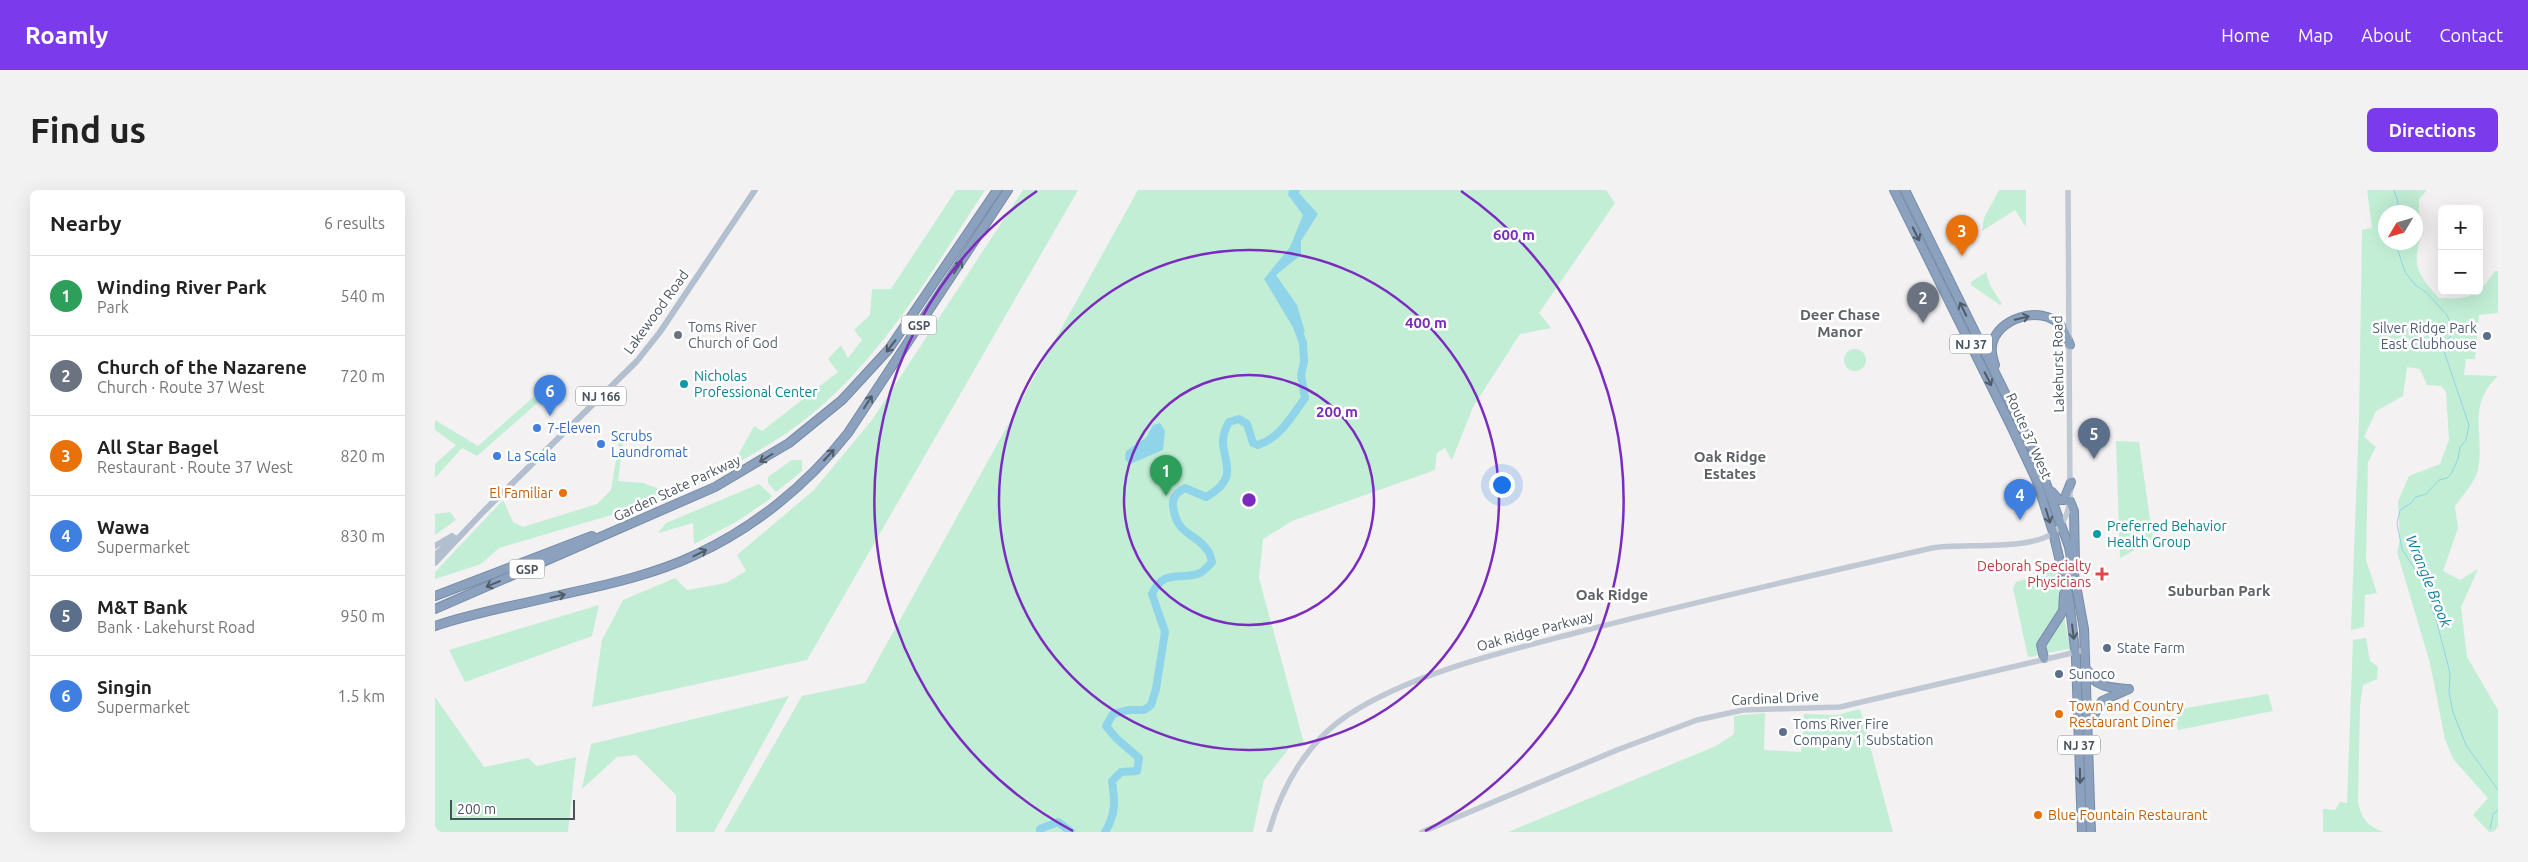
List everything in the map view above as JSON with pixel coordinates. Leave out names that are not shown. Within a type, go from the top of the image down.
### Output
[{"type":"highway","name":"Garden State Parkway","points":[[435,609],[619,530],[737,475],[789,443],[842,400],[873,367],[901,332],[997,190]]},
{"type":"highway","name":"GSP","points":[[435,626],[476,614],[621,580],[679,562],[731,536],[778,504],[822,463],[847,433],[1009,190]]},
{"type":"highway","name":"Route 37 West","points":[[1894,190],[2011,426],[2035,479],[2053,532],[2069,599],[2075,651],[2081,832]]},
{"type":"highway","name":"Route 37 West","points":[[1905,190],[2001,384],[2048,486],[2061,524],[2080,596],[2089,726],[2091,832]]},
{"type":"highway","points":[[2001,384],[1991,347],[1999,329],[2013,320],[2033,316],[2048,317],[2059,324],[2070,346]]},
{"type":"highway","points":[[2048,486],[2061,501],[2067,495],[2071,482]]},
{"type":"highway","points":[[2070,501],[2073,511],[2075,573]]},
{"type":"highway","points":[[435,596],[594,535],[619,530]]},
{"type":"highway","points":[[2044,658],[2041,645],[2064,608],[2063,570]]},
{"type":"highway","points":[[435,630],[476,614]]},
{"type":"highway","points":[[2086,664],[2094,681],[2106,686],[2129,689],[2102,701],[2094,712],[2089,726]]},
{"type":"main road","name":"Lakewood Road","points":[[435,563],[476,518],[648,348],[755,190]]},
{"type":"main road","name":"Lakehurst Road","points":[[2053,532],[2061,524],[2070,501],[2071,482],[2068,190]]},
{"type":"main road","name":"Lakewood Road","points":[[435,555],[476,518]]},
{"type":"main road","points":[[435,546],[460,532]]},
{"type":"main road","name":"Oak Ridge Parkway","points":[[1269,832],[1286,785],[1315,744],[1332,727],[1365,705],[1439,672],[1531,644],[1622,621],[1923,550],[1952,545],[2010,544],[2046,537],[2053,532]]},
{"type":"main road","name":"Cardinal Drive","points":[[1422,832],[1617,750],[1697,720],[1743,710],[1840,707],[2085,650]]},
{"type":"green space","points":[[956,190],[985,190],[921,288],[873,352],[847,382],[819,408],[788,432],[732,465],[634,512],[626,515],[625,511],[499,548],[481,564],[435,579],[435,572],[503,500],[513,522],[523,527],[597,504],[611,490],[619,443],[623,442],[618,481],[643,483],[662,490],[704,476],[735,461],[754,426],[762,431],[838,372],[828,359],[841,345],[848,358],[862,340],[854,330],[870,315],[872,289],[891,289]]},
{"type":"green space","points":[[1023,190],[1078,190],[807,660],[592,707],[602,640],[623,600],[675,578],[687,590],[726,583],[746,571],[737,555],[814,490],[872,420]]},
{"type":"green space","points":[[1138,190],[1606,190],[1615,203],[1539,313],[1551,328],[1520,334],[1473,407],[1452,460],[1445,448],[1437,453],[1435,470],[1292,521],[1263,539],[1259,578],[1304,743],[1301,747],[1291,746],[1264,780],[1253,832],[724,832],[802,696],[865,683]]},
{"type":"green space","points":[[1999,190],[2026,190],[2026,227],[2015,210],[1982,231],[1984,218]]},
{"type":"green space","points":[[2367,190],[2427,190],[2419,199],[2419,205],[2378,205],[2378,250],[2417,250],[2418,268],[2421,275],[2439,298],[2483,295],[2483,286],[2495,271],[2498,271],[2498,313],[2479,315],[2475,359],[2466,359],[2464,375],[2498,376],[2488,387],[2482,398],[2479,410],[2480,456],[2477,474],[2455,506],[2458,528],[2443,571],[2460,580],[2478,569],[2461,607],[2467,657],[2498,710],[2498,832],[2489,832],[2473,815],[2488,798],[2453,759],[2445,739],[2430,663],[2397,552],[2400,540],[2398,501],[2409,476],[2440,464],[2449,440],[2446,392],[2441,386],[2427,385],[2420,369],[2407,367],[2403,396],[2376,411],[2364,437],[2376,447],[2368,462],[2366,560],[2377,593],[2365,595],[2364,627],[2351,630],[2359,421],[2362,230],[2372,228]]},
{"type":"green space","points":[[1986,272],[1990,285],[2002,304],[2000,305],[1971,285],[1971,282]]},
{"type":"green space","points":[[1851,349],[1859,349],[1866,356],[1866,364],[1859,371],[1851,371],[1844,364],[1844,356]]},
{"type":"green space","points":[[545,387],[551,391],[477,456],[462,448],[435,478],[435,464],[456,445],[435,430],[435,420],[478,446]]},
{"type":"green space","points":[[2116,441],[2139,442],[2153,540],[2120,558]]},
{"type":"green space","points":[[792,460],[802,460],[802,471],[776,492],[768,483],[768,477]]},
{"type":"green space","points":[[759,484],[772,496],[770,499],[736,522],[694,544],[693,523],[658,533],[666,523]]},
{"type":"green space","points":[[450,512],[456,520],[435,535],[435,514]]},
{"type":"green space","points":[[2055,570],[2058,573],[2063,604],[2039,654],[2028,657],[2013,588],[2016,582]]},
{"type":"green space","points":[[599,605],[592,636],[465,682],[449,650]]},
{"type":"green space","points":[[2064,616],[2070,649],[2047,653],[2043,648]]},
{"type":"green space","points":[[2366,638],[2370,661],[2378,667],[2377,679],[2363,685],[2360,705],[2358,802],[2361,813],[2366,821],[2384,832],[2323,832],[2323,809],[2335,810],[2340,802],[2347,803],[2353,640]]},
{"type":"green space","points":[[2268,694],[2273,711],[2178,730],[2174,710]]},
{"type":"green space","points":[[789,696],[714,832],[676,832],[676,795],[636,755],[617,757],[582,789],[591,744]]},
{"type":"green space","points":[[435,697],[484,767],[528,758],[537,766],[576,757],[568,832],[435,832]]},
{"type":"green space","points":[[1860,709],[1893,832],[1508,832],[1716,746],[1734,734],[1734,716],[1765,713],[1764,750],[1801,752],[1804,714],[1837,715]]},
{"type":"water","points":[[1289,190],[1300,190],[1299,193],[1318,214],[1301,241],[1301,255],[1276,275],[1297,305],[1305,332],[1297,334],[1264,279],[1290,247],[1303,215],[1288,195]]},
{"type":"water","points":[[1160,423],[1165,431],[1163,450],[1130,464],[1125,459],[1126,451],[1146,438],[1153,425]]},
{"type":"waterway","name":"Wrangle Brook","points":[[2394,190],[2398,205]]},
{"type":"waterway","name":"Wrangle Brook","points":[[2398,250],[2405,272],[2415,285],[2426,292],[2447,315],[2451,325],[2451,335],[2443,348],[2469,425],[2466,440],[2460,447],[2458,459],[2451,474],[2447,478],[2439,480],[2426,494],[2416,497],[2411,503],[2400,510],[2397,523],[2402,549],[2421,579],[2437,623],[2450,673],[2449,692],[2453,712],[2466,745],[2498,790]]},
{"type":"waterway","points":[[1105,832],[1114,807],[1112,781],[1121,772],[1137,771],[1139,758],[1116,738],[1106,726],[1113,714],[1128,710],[1144,710],[1151,705],[1156,689],[1165,632],[1152,594],[1157,586],[1167,578],[1200,573],[1212,562],[1209,553],[1203,545],[1187,533],[1178,523],[1173,500],[1185,488],[1206,497],[1219,488],[1225,479],[1227,471],[1223,444],[1224,434],[1229,422],[1239,419],[1247,424],[1253,443],[1258,445],[1279,432],[1305,398],[1301,375],[1304,362],[1303,343],[1296,324]]},
{"type":"waterway","points":[[2490,829],[2493,814],[2498,810]]},
{"type":"waterway","points":[[1040,832],[1040,829],[1058,822],[1071,832]]},
{"type":"place","name":"All Star Bagel","points":[[1962,256]]},
{"type":"place","name":"Church of the Nazarene","points":[[1923,323]]},
{"type":"place","name":"Toms River Church of God","points":[[678,335]]},
{"type":"place","name":"Silver Ridge Park East Clubhouse","points":[[2487,336]]},
{"type":"place","name":"Nicholas Professional Center","points":[[684,384]]},
{"type":"place","name":"Singin","points":[[550,416]]},
{"type":"place","name":"7-Eleven","points":[[537,428]]},
{"type":"place","name":"Scrubs Laundromat","points":[[601,444]]},
{"type":"place","name":"La Scala","points":[[497,456]]},
{"type":"place","name":"M&T Bank","points":[[2094,459]]},
{"type":"place","name":"El Familiar","points":[[563,493]]},
{"type":"place","name":"Winding River Park","points":[[1166,496]]},
{"type":"place","name":"Wawa","points":[[2020,520]]},
{"type":"place","name":"Preferred Behavior Health Group","points":[[2097,534]]},
{"type":"place","name":"Deborah Specialty Physicians","points":[[2102,574]]},
{"type":"place","name":"State Farm","points":[[2107,648]]},
{"type":"place","name":"Sunoco","points":[[2059,674]]},
{"type":"place","name":"Town and Country Restaurant Diner","points":[[2059,714]]},
{"type":"place","name":"Toms River Fire Company 1 Substation","points":[[1783,732]]},
{"type":"place","name":"Blue Fountain Restaurant","points":[[2038,815]]},
{"type":"district","name":"Deer Chase Manor","points":[[1840,322]]},
{"type":"district","name":"Oak Ridge Estates","points":[[1730,464]]},
{"type":"district","name":"Suburban Park","points":[[2219,590]]},
{"type":"district","name":"Oak Ridge","points":[[1612,594]]}]
